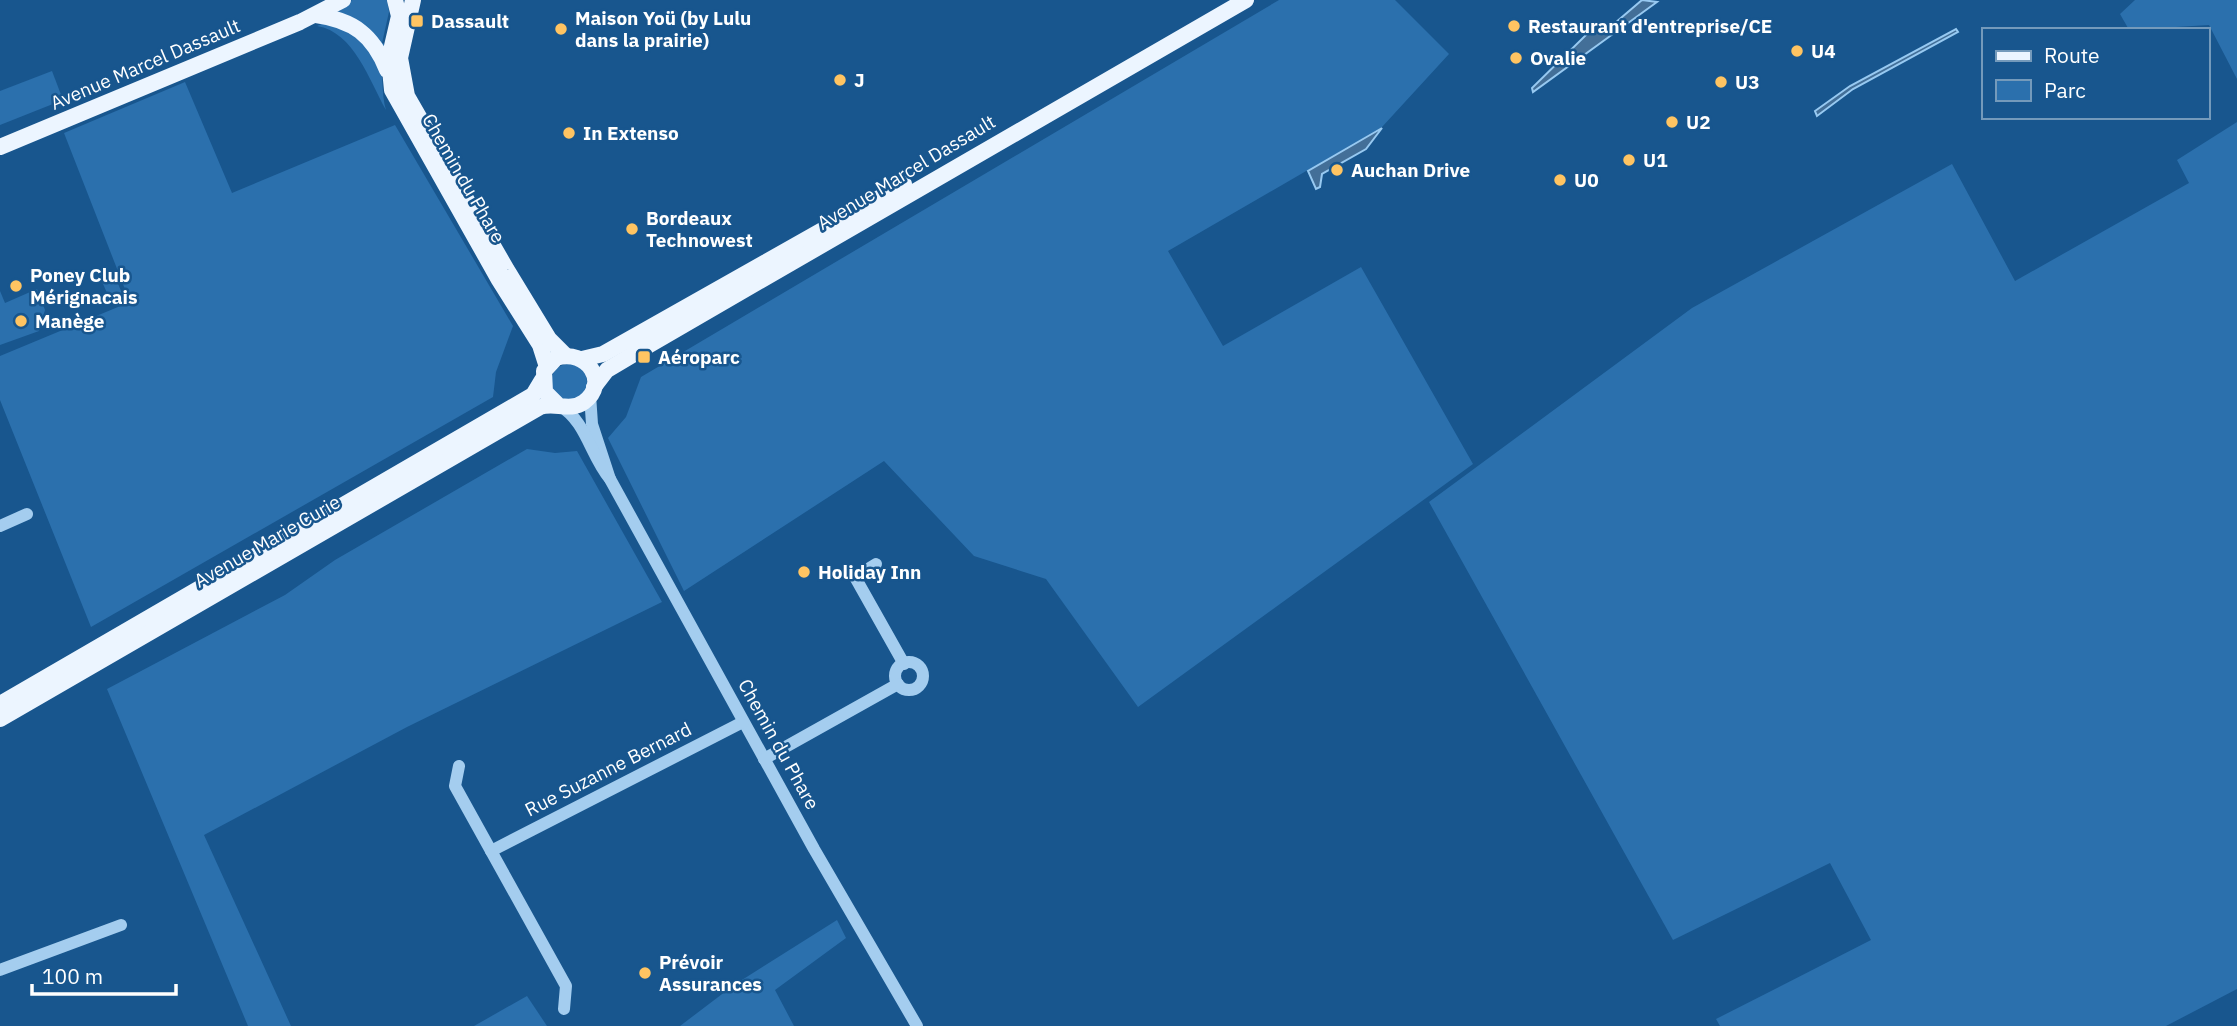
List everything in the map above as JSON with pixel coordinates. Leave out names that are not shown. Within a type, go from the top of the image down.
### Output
[{"type":"main road","name":"Avenue Marcel Dassault","points":[[3,141],[326,0]]},
{"type":"main road","name":"Avenue Marcel Dassault","points":[[3,141],[316,15],[343,0]]},
{"type":"main road","name":"Chemin du Phare","points":[[395,0],[399,16],[389,60],[389,76],[397,103],[540,345],[545,374]]},
{"type":"main road","name":"Chemin du Phare","points":[[413,0],[400,58],[407,96],[513,280],[550,340],[565,355]]},
{"type":"main road","name":"Avenue Marcel Dassault","points":[[582,359],[614,348],[1225,0]]},
{"type":"main road","name":"Avenue Marcel Dassault","points":[[592,391],[607,370],[636,352],[1246,0]]},
{"type":"main road","points":[[316,15],[352,24],[364,32],[378,50],[389,76]]},
{"type":"main road","points":[[565,355],[582,359],[591,368],[592,391],[575,406],[557,404],[545,392],[545,374],[565,355]]},
{"type":"main road","name":"Avenue Marie Curie","points":[[0,704],[533,394],[545,374]]},
{"type":"main road","name":"Avenue Marie Curie","points":[[0,719],[540,407],[557,404]]},
{"type":"street","name":"Chemin du Phare","points":[[592,391],[592,424],[610,479],[743,722],[917,1026]]},
{"type":"street","name":"Chemin du Phare","points":[[557,404],[577,418],[599,467],[610,479]]},
{"type":"street","points":[[0,526],[27,514]]},
{"type":"street","points":[[876,564],[855,577],[904,664]]},
{"type":"street","points":[[904,664],[918,666],[923,678],[918,686],[910,690],[898,684],[896,671],[904,664]]},
{"type":"street","points":[[764,759],[898,684]]},
{"type":"street","name":"Rue Suzanne Bernard","points":[[491,851],[743,722]]},
{"type":"street","points":[[459,766],[455,786],[566,986],[564,1009]]},
{"type":"street","points":[[0,970],[121,925]]},
{"type":"green space","points":[[352,0],[387,0],[389,12],[382,43],[385,44],[383,52],[337,13]]},
{"type":"green space","points":[[1279,0],[1395,0],[1449,54],[1382,127],[1168,251],[1223,346],[1361,267],[1473,464],[1138,707],[1046,579],[974,556],[884,461],[684,591],[608,438],[626,417],[641,377]]},
{"type":"green space","points":[[2135,0],[2237,0],[2237,79],[2209,25],[2128,28],[2120,14]]},
{"type":"green space","points":[[331,20],[346,26],[371,46],[381,66],[386,110],[351,47],[330,30],[317,26]]},
{"type":"green space","points":[[52,71],[63,100],[0,125],[0,91]]},
{"type":"green space","points":[[185,82],[232,193],[395,125],[513,326],[496,372],[493,397],[91,627],[0,400],[0,356],[130,302],[64,133]]},
{"type":"green space","points":[[2237,122],[2237,989],[2166,1026],[1720,1026],[1716,1019],[1871,940],[1830,863],[1673,940],[1429,502],[1692,308],[1952,164],[2015,281],[2189,183],[2177,160]]},
{"type":"green space","points":[[113,271],[123,296],[112,304],[99,275]]},
{"type":"green space","name":"Manège","points":[[37,289],[45,310],[39,331],[0,345],[0,291],[5,303]]},
{"type":"green space","points":[[569,364],[582,369],[587,382],[582,395],[569,400],[556,395],[551,382],[556,369]]},
{"type":"green space","points":[[527,449],[555,453],[577,451],[662,602],[407,727],[204,835],[291,1026],[248,1026],[107,689],[285,595],[335,560]]},
{"type":"green space","points":[[837,920],[846,938],[775,990],[794,1026],[680,1026],[734,985]]},
{"type":"green space","points":[[527,996],[547,1026],[474,1026]]},
{"type":"shaded area","points":[[1642,0],[1657,2],[1533,92],[1532,88],[1589,32],[1601,25],[1615,23]]},
{"type":"shaded area","points":[[1956,29],[1958,32],[1853,89],[1817,116],[1815,111],[1850,86]]},
{"type":"shaded area","points":[[1382,128],[1366,149],[1322,174],[1320,187],[1316,189],[1308,171]]},
{"type":"place","name":"Dassault","points":[[417,21]]},
{"type":"place","name":"Restaurant d'entreprise/CE","points":[[1514,26]]},
{"type":"place","name":"Maison Yoü (by Lulu dans la prairie)","points":[[561,29]]},
{"type":"place","name":"U4","points":[[1797,51]]},
{"type":"place","name":"Ovalie","points":[[1516,58]]},
{"type":"place","name":"J","points":[[840,80]]},
{"type":"place","name":"U3","points":[[1721,82]]},
{"type":"place","name":"U2","points":[[1672,122]]},
{"type":"place","name":"In Extenso","points":[[569,133]]},
{"type":"place","name":"U1","points":[[1629,160]]},
{"type":"place","name":"Auchan Drive","points":[[1337,170]]},
{"type":"place","name":"U0","points":[[1560,180]]},
{"type":"place","name":"Bordeaux Technowest","points":[[632,229]]},
{"type":"place","name":"Poney Club Mérignacais","points":[[16,286]]},
{"type":"place","name":"Manège","points":[[21,321]]},
{"type":"place","name":"Aéroparc","points":[[644,357]]},
{"type":"place","name":"Holiday Inn","points":[[804,572]]},
{"type":"place","name":"Prévoir Assurances","points":[[645,973]]}]
